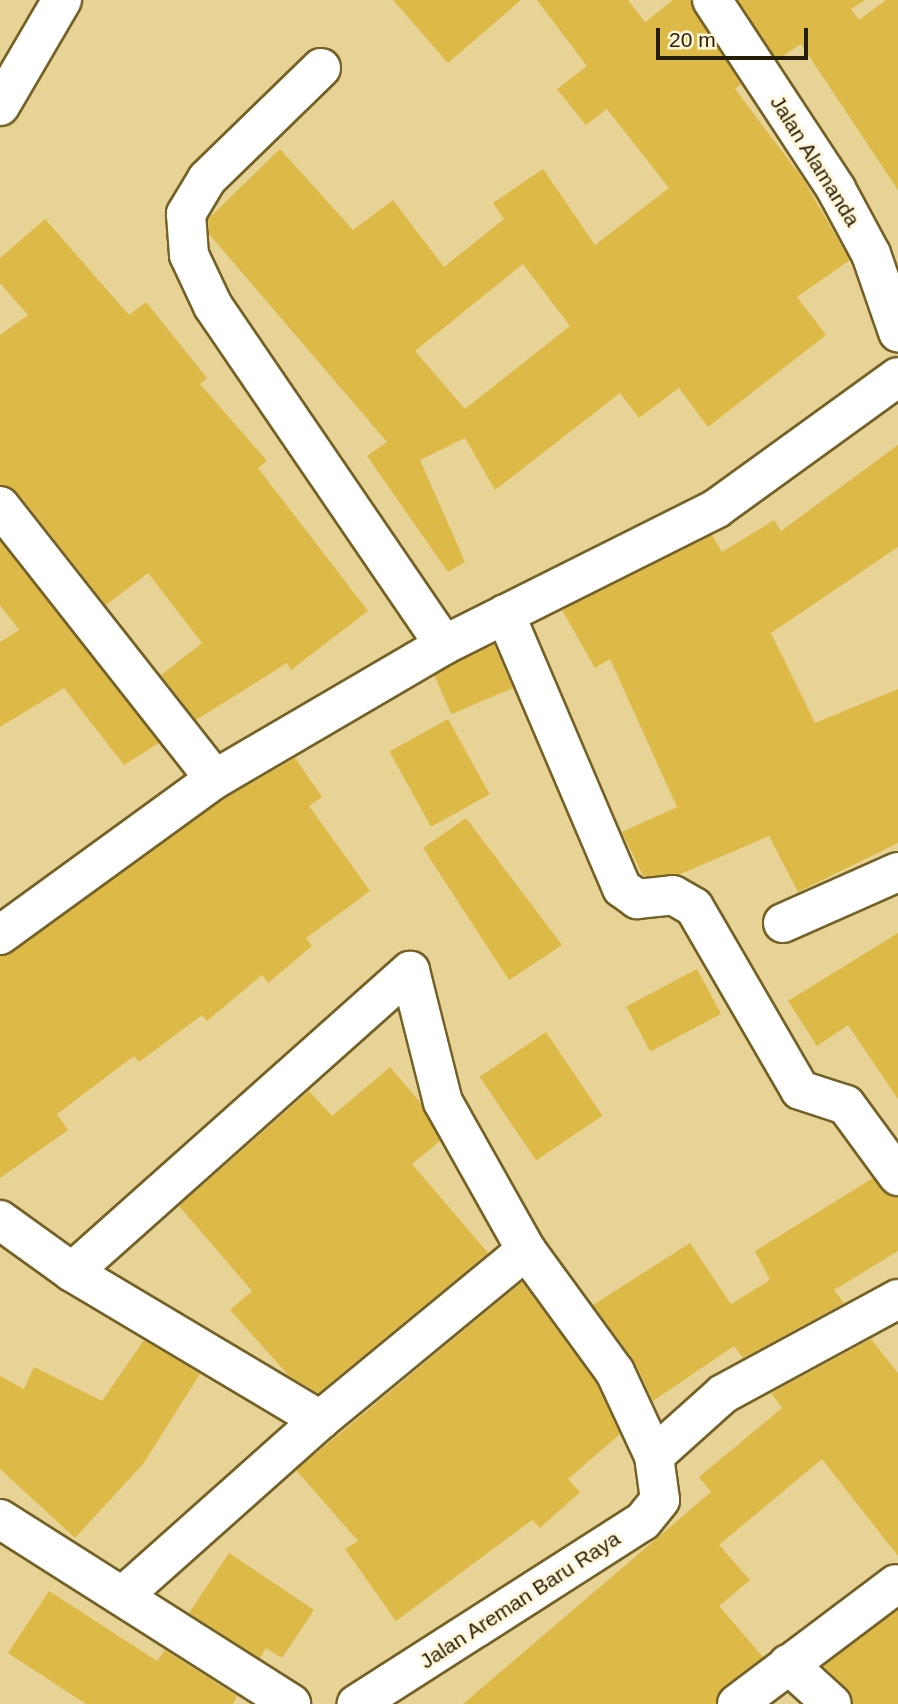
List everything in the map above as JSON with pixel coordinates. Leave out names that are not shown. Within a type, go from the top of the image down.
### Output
[{"type":"street","points":[[0,106],[62,0]]},
{"type":"street","name":"Jalan Alamanda","points":[[712,0],[885,247],[898,332]]},
{"type":"street","points":[[321,68],[207,179],[186,214],[189,255],[213,306],[444,645]]},
{"type":"street","points":[[0,935],[215,779],[444,645],[717,508],[898,377]]},
{"type":"street","points":[[0,506],[215,779]]},
{"type":"street","points":[[505,614],[622,888],[637,899],[673,895],[694,907],[800,1090],[846,1105],[898,1176]]},
{"type":"street","points":[[783,923],[898,872]]},
{"type":"street","points":[[72,1272],[410,971],[443,1102],[526,1250],[615,1372],[658,1468],[723,1394],[898,1300]]},
{"type":"street","points":[[0,1220],[72,1272],[320,1420]]},
{"type":"street","points":[[126,1593],[320,1420],[526,1250]]},
{"type":"street","name":"Jalan Areman Baru Raya","points":[[357,1704],[643,1521],[660,1500],[658,1468]]},
{"type":"street","points":[[0,1519],[126,1593],[291,1704]]},
{"type":"street","points":[[737,1704],[896,1584]]},
{"type":"street","points":[[788,1664],[832,1704]]},
{"type":"building","points":[[393,0],[521,0],[448,63]]},
{"type":"building","points":[[537,0],[628,0],[645,22],[673,0],[690,0],[741,84],[735,89],[803,179],[850,260],[797,297],[826,335],[708,427],[679,388],[639,418],[620,393],[495,490],[465,438],[420,460],[465,562],[448,572],[367,456],[387,442],[209,234],[208,219],[280,149],[353,230],[393,200],[444,267],[504,219],[493,203],[543,169],[595,245],[669,188],[607,109],[586,125],[557,89],[587,66]],"holes":[[[523,264],[570,326],[465,409],[415,351]]]},
{"type":"building","points":[[738,0],[865,0],[851,9],[859,20],[886,0],[898,0],[898,190],[801,44],[777,60]]},
{"type":"building","points":[[45,219],[129,315],[146,302],[207,378],[200,384],[267,461],[258,468],[368,611],[291,670],[287,663],[196,720],[161,675],[202,643],[148,573],[106,605],[17,492],[0,485],[0,335],[28,315],[0,283],[0,258]]},
{"type":"building","points":[[898,445],[898,547],[771,633],[815,723],[898,689],[898,843],[798,892],[769,836],[678,875],[643,876],[622,832],[677,807],[610,659],[595,668],[562,610],[712,535],[722,552],[774,520],[781,531]]},
{"type":"building","points":[[0,541],[159,743],[124,765],[64,688],[0,727],[0,642],[19,630],[0,605]]},
{"type":"building","points":[[494,644],[513,688],[451,714],[432,670]]},
{"type":"building","points":[[448,719],[490,794],[431,827],[389,751]]},
{"type":"building","points":[[295,758],[322,797],[309,806],[370,891],[306,938],[312,946],[268,983],[262,975],[207,1021],[202,1015],[139,1062],[134,1056],[57,1114],[68,1130],[0,1178],[0,956],[227,797]]},
{"type":"building","points":[[466,818],[562,945],[509,980],[423,848]]},
{"type":"building","points":[[898,933],[898,1099],[848,1025],[817,1046],[788,1001]]},
{"type":"building","points":[[697,969],[721,1014],[650,1052],[626,1007]]},
{"type":"building","points":[[546,1032],[602,1116],[536,1160],[480,1077]]},
{"type":"building","points":[[390,1067],[420,1102],[440,1141],[412,1164],[488,1253],[318,1393],[289,1376],[230,1310],[252,1291],[179,1206],[309,1091],[332,1116]]},
{"type":"building","points":[[873,1178],[898,1197],[898,1251],[834,1290],[844,1303],[743,1358],[734,1346],[653,1401],[633,1359],[593,1305],[690,1243],[731,1304],[770,1280],[755,1251]]},
{"type":"building","points":[[522,1282],[596,1383],[620,1434],[568,1479],[580,1492],[540,1528],[532,1520],[396,1621],[345,1549],[358,1541],[296,1470]]},
{"type":"building","points":[[871,1339],[898,1373],[898,1556],[822,1459],[719,1545],[750,1580],[719,1606],[763,1657],[723,1687],[716,1704],[463,1704],[711,1492],[699,1477],[782,1408],[771,1393]]},
{"type":"building","points":[[144,1340],[200,1374],[143,1464],[75,1538],[0,1469],[0,1376],[24,1389],[34,1367],[102,1401]]},
{"type":"building","points":[[229,1553],[314,1610],[282,1658],[266,1648],[260,1658],[189,1613]]},
{"type":"building","points":[[49,1591],[157,1661],[165,1650],[237,1696],[233,1704],[86,1704],[8,1653]]},
{"type":"building","points":[[898,1610],[898,1704],[853,1704],[847,1688],[823,1666]]}]
